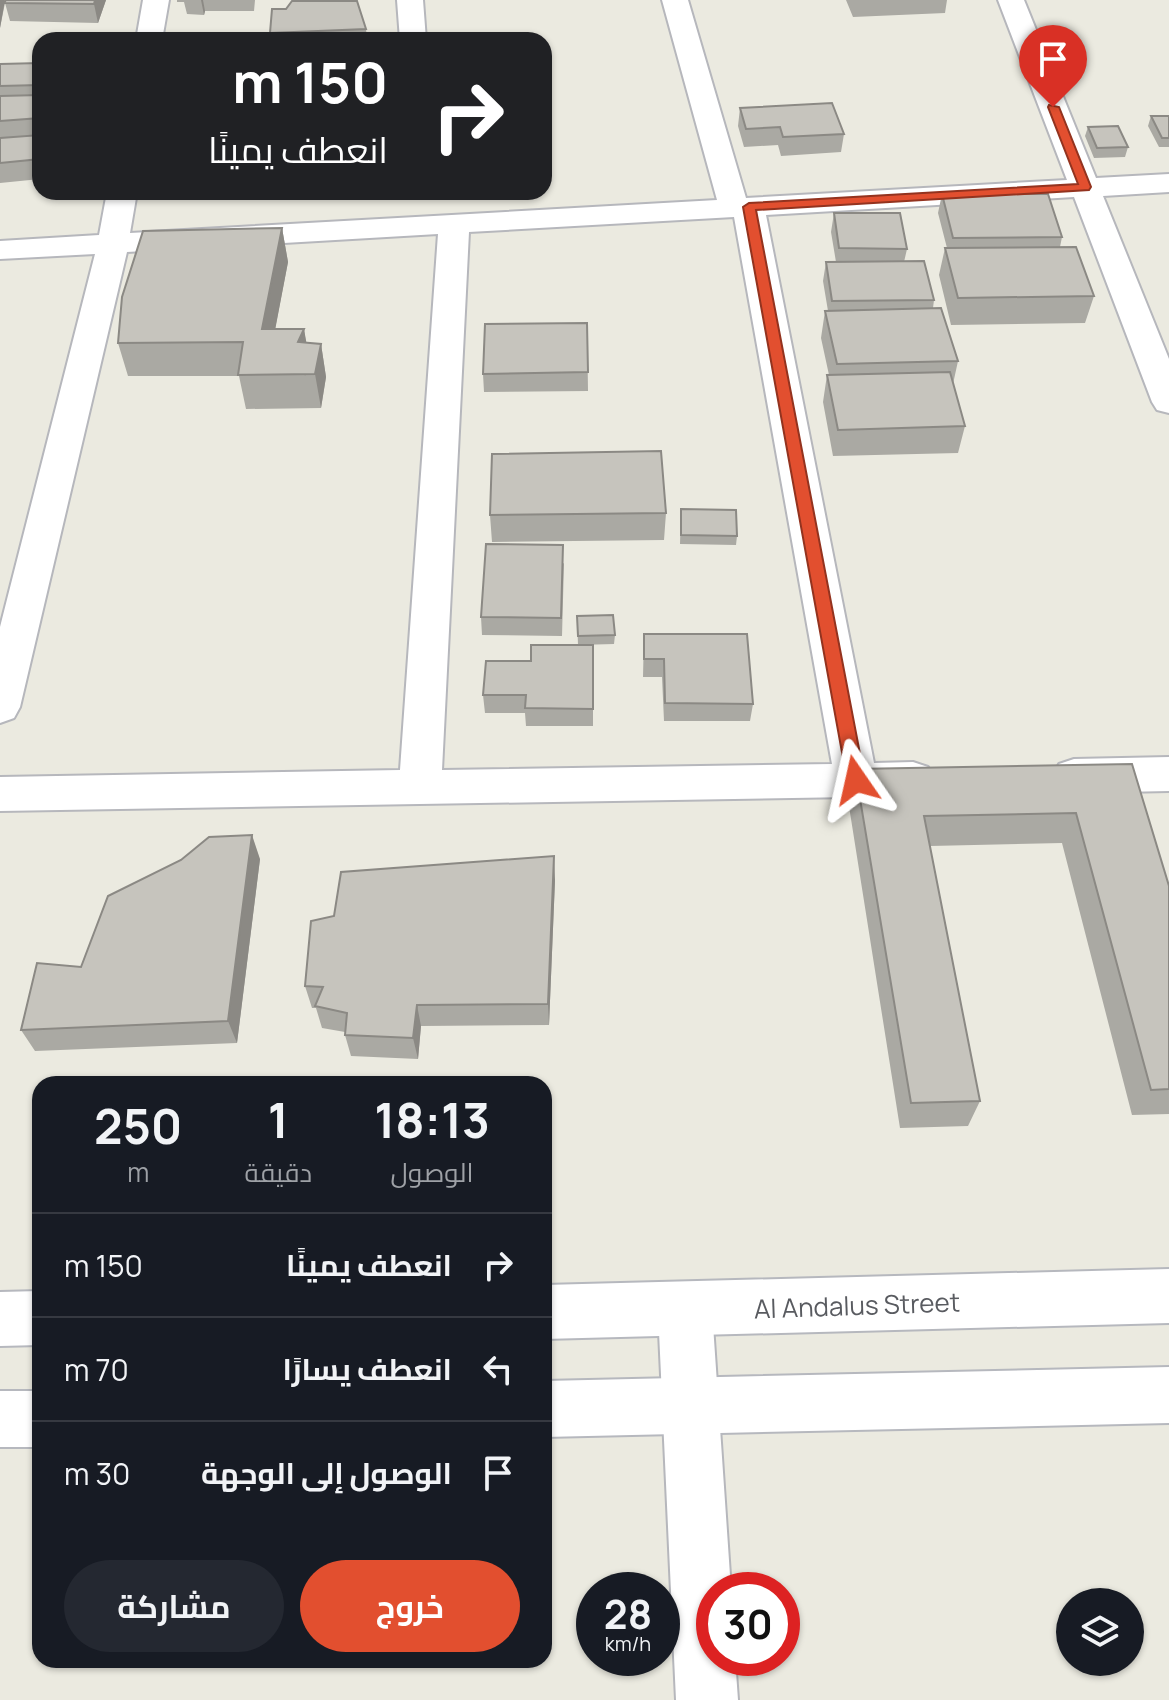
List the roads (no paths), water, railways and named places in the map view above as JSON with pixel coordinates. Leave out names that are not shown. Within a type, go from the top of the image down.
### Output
[{"type":"street","points":[[150,32],[156,0]]},
{"type":"street","points":[[410,0],[412,32]]},
{"type":"street","points":[[675,0],[741,207],[856,780]]},
{"type":"street","points":[[1011,0],[1169,402]]},
{"type":"street","points":[[0,250],[1169,183]]},
{"type":"street","points":[[0,707],[113,244],[121,200]]},
{"type":"street","points":[[420,787],[440,225],[428,200]]},
{"type":"street","points":[[1028,777],[1169,774]]},
{"type":"street","points":[[0,794],[950,778]]},
{"type":"street","name":"Al Andalus Street","points":[[552,1312],[1169,1296]]},
{"type":"street","points":[[685,1310],[707,1700]]},
{"type":"street","points":[[0,1319],[32,1318]]},
{"type":"street","points":[[552,1409],[1169,1395]]},
{"type":"street","points":[[0,1419],[32,1419]]}]
